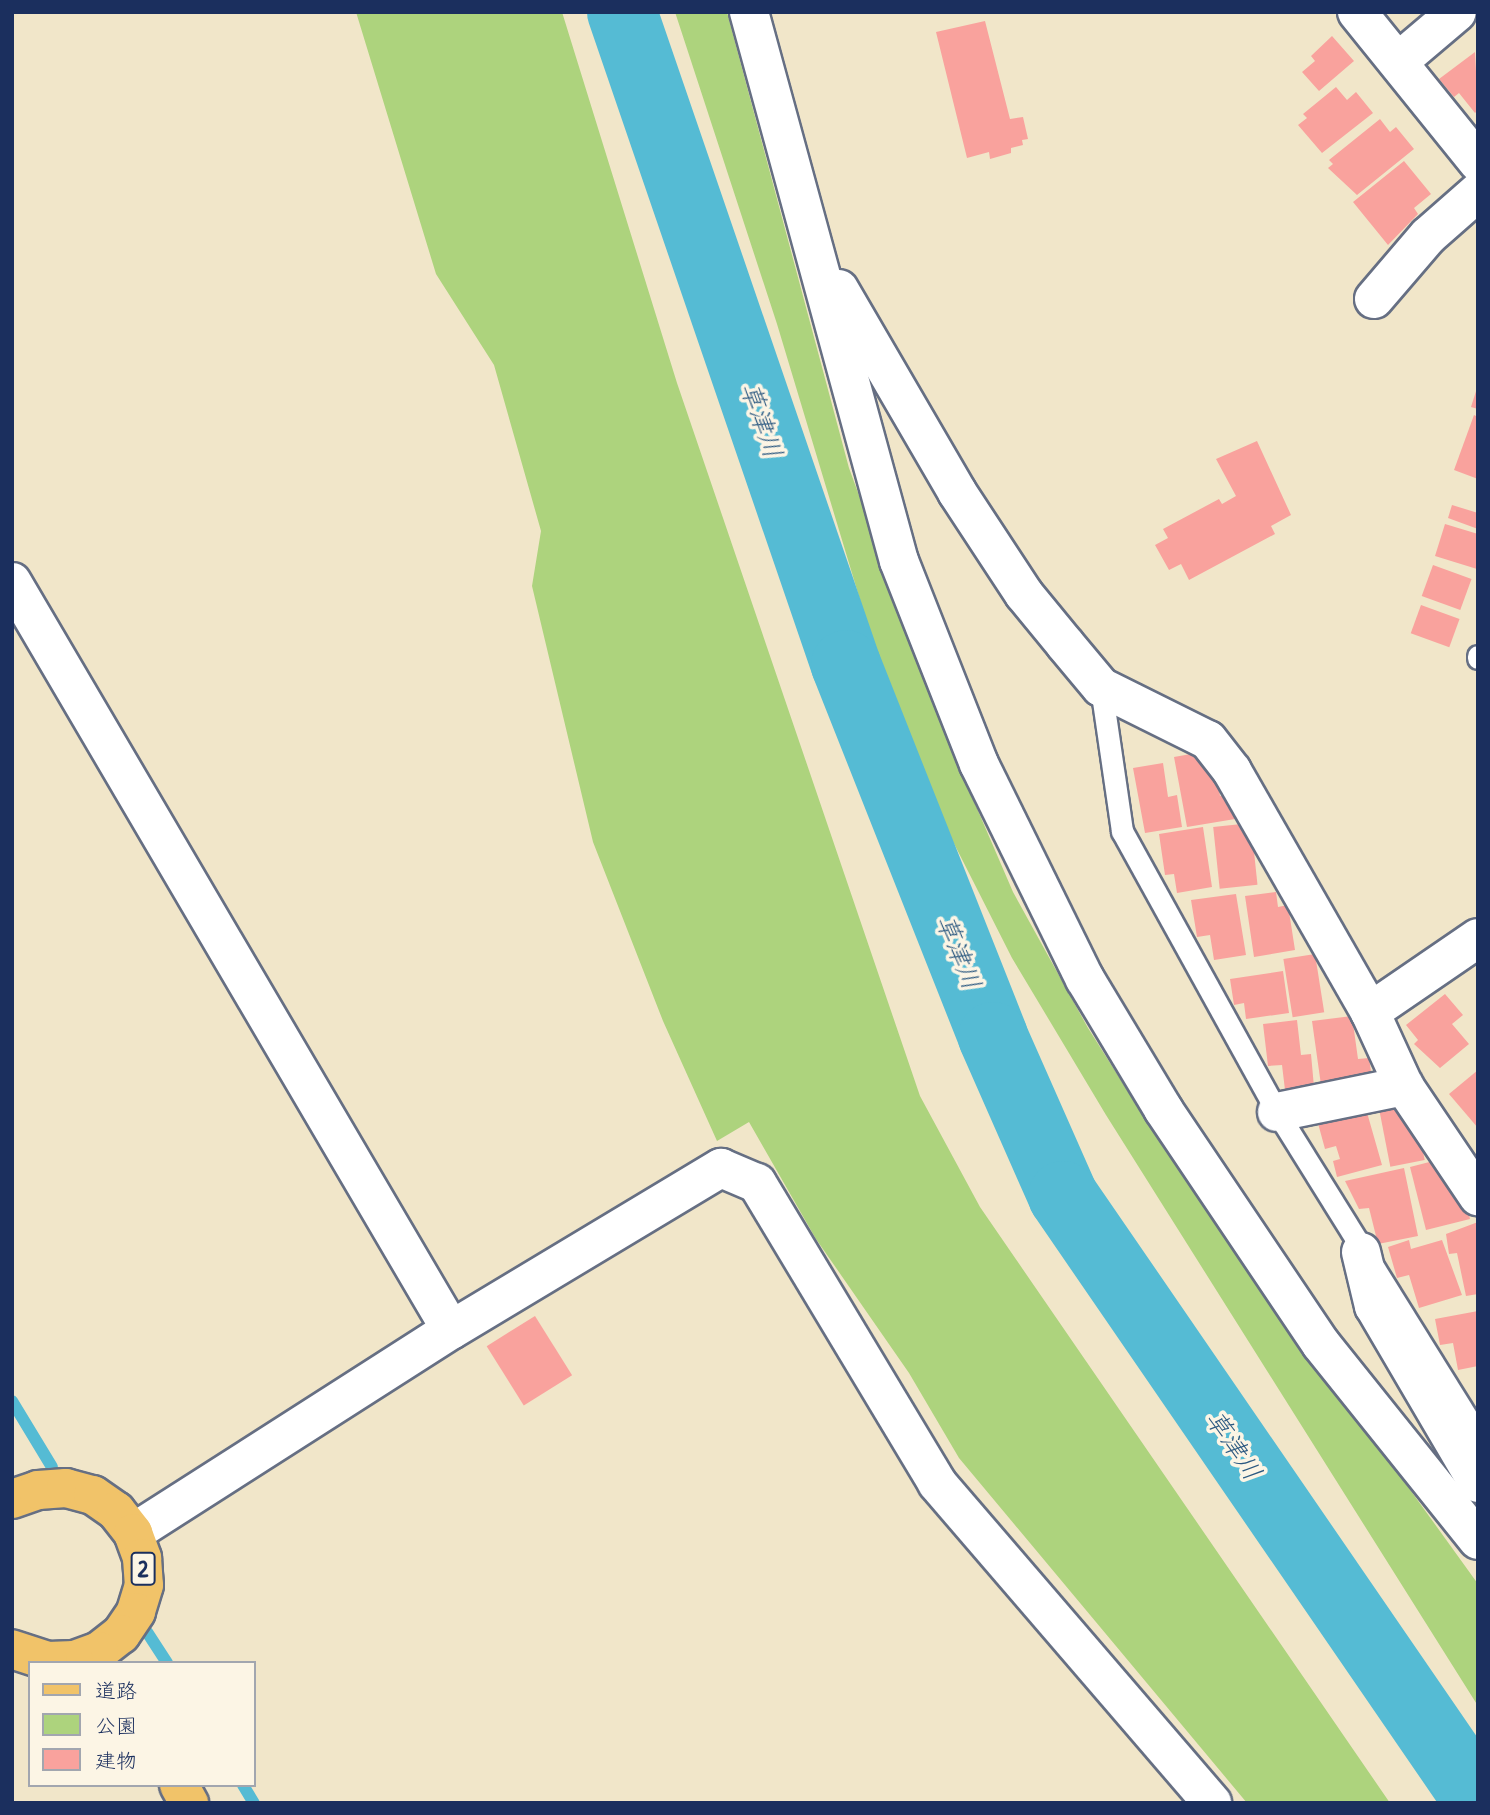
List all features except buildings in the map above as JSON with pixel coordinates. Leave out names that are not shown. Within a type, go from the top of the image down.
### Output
[{"type":"main road","name":"2","points":[[12,1499],[38,1490],[66,1488],[104,1503],[133,1532],[142,1558],[140,1598],[121,1634],[103,1657],[48,1661],[12,1648]]},
{"type":"main road","points":[[180,1787],[189,1803]]},
{"type":"street","points":[[750,12],[816,251],[868,458],[899,561],[1001,813],[1085,979],[1163,1110],[1321,1343],[1478,1540]]},
{"type":"street","points":[[1357,12],[1478,162]]},
{"type":"street","points":[[1398,62],[1457,12]]},
{"type":"street","points":[[1374,299],[1428,236],[1478,192]]},
{"type":"street","points":[[816,251],[957,492],[1024,594],[1101,687],[1209,740],[1232,771],[1370,1012],[1404,1086],[1478,1196]]},
{"type":"street","points":[[12,582],[451,1331]]},
{"type":"street","points":[[1370,1012],[1471,955]]},
{"type":"street","points":[[1277,1112],[1404,1086]]},
{"type":"street","points":[[133,1532],[451,1331],[721,1168],[757,1183],[937,1483],[1212,1803]]},
{"type":"street","points":[[1362,1252],[1374,1306],[1478,1483]]},
{"type":"lane","points":[[1101,687],[1122,831],[1277,1112],[1478,1435]]},
{"type":"green space","points":[[356,12],[562,12],[677,383],[920,1096],[980,1207],[1390,1803],[1247,1803],[959,1458],[909,1373],[816,1239],[749,1122],[717,1141],[663,1021],[593,842],[532,586],[541,531],[494,365],[436,274]]},
{"type":"green space","points":[[675,12],[727,12],[849,468],[957,762],[1013,892],[1088,1028],[1163,1147],[1478,1584],[1478,1706],[1106,1115],[1012,958],[934,804],[873,643],[777,324]]},
{"type":"waterway","name":"草津川","points":[[622,12],[846,665],[993,1037],[1063,1196],[1478,1800]]},
{"type":"waterway","points":[[12,1401],[52,1467]]},
{"type":"waterway","points":[[147,1632],[166,1661]]},
{"type":"waterway","points":[[244,1787],[254,1803]]}]
